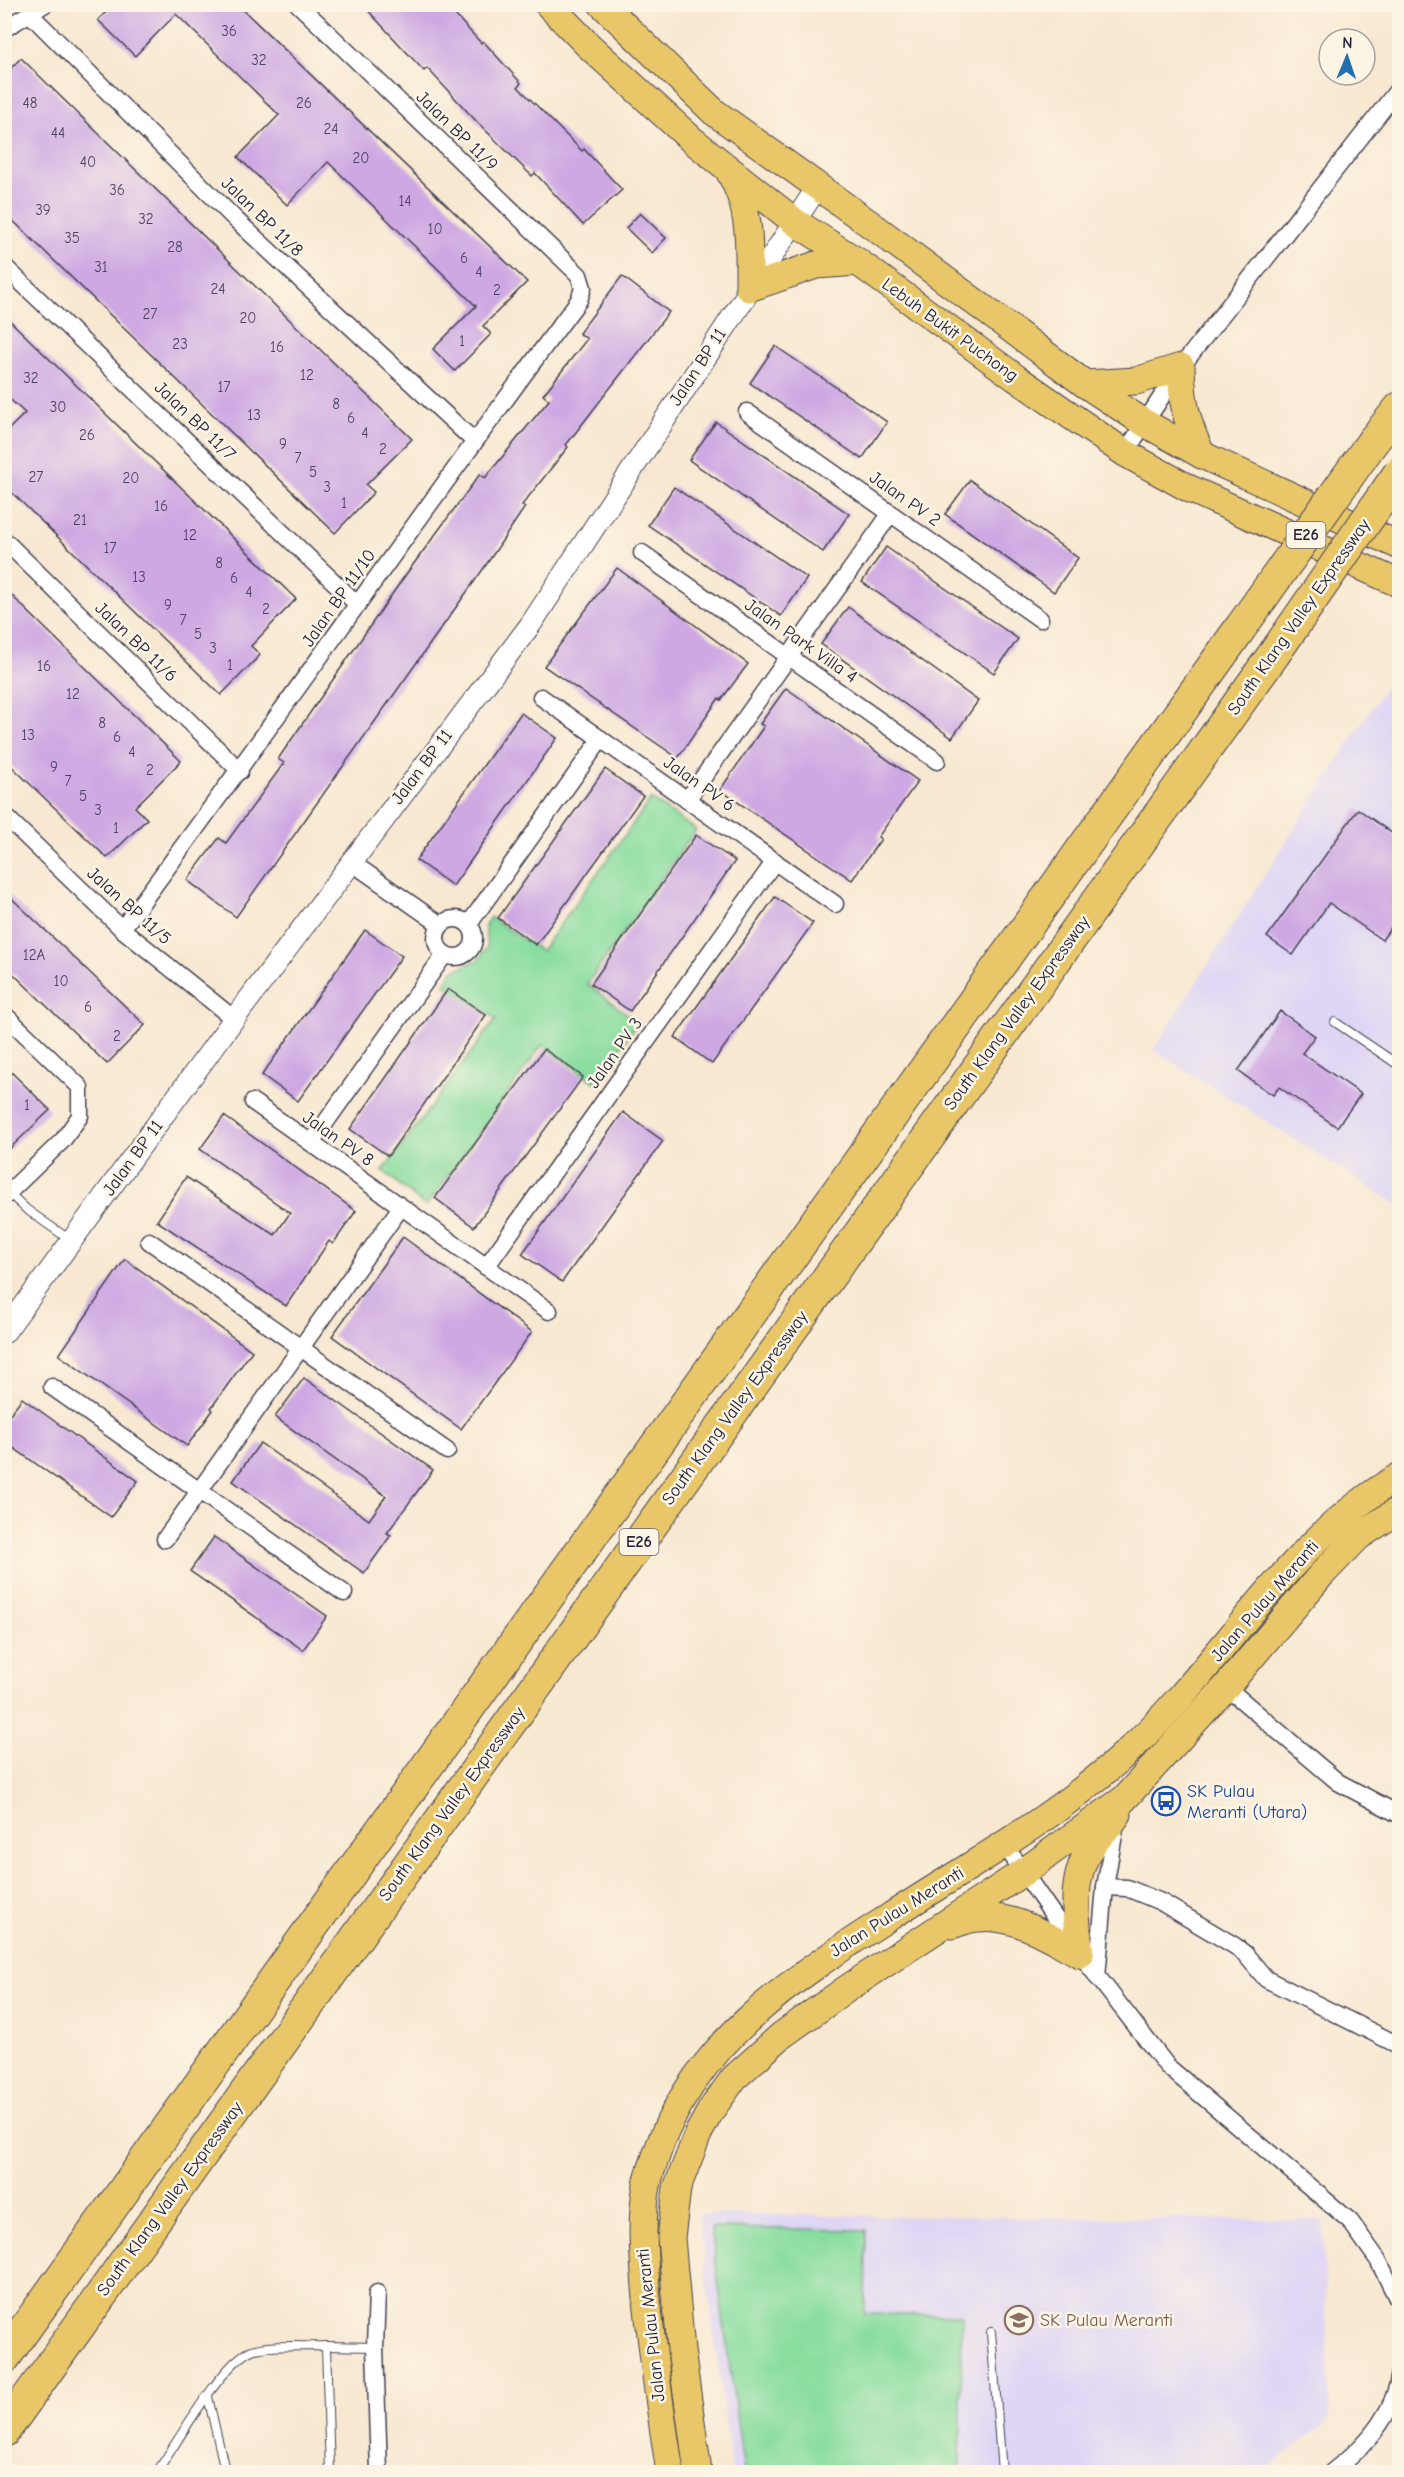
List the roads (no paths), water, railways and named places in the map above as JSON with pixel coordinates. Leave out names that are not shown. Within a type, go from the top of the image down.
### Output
[{"type":"highway","name":"E26","points":[[4,2358],[1373,441],[1400,408]]},
{"type":"highway","name":"South Klang Valley Expressway","points":[[4,2431],[1274,654],[1400,472]]},
{"type":"main road","name":"Lebuh Bukit Puchong","points":[[549,4],[588,45],[691,139],[795,222],[858,262],[1016,378],[1125,453],[1190,489],[1400,585]]},
{"type":"main road","name":"Lebuh Bukit Puchong","points":[[602,4],[714,112],[818,186],[1085,384],[1143,422],[1202,455],[1400,546]]},
{"type":"main road","points":[[726,166],[741,191],[747,217],[749,288],[816,266],[858,262]]},
{"type":"main road","points":[[1085,384],[1136,381],[1181,367],[1182,398],[1186,418],[1202,455]]},
{"type":"main road","name":"Jalan Pulau Meranti","points":[[670,2472],[652,2354],[642,2235],[647,2183],[667,2123],[686,2089],[713,2054],[757,2010],[825,1958],[1004,1844],[1083,1790],[1128,1752],[1202,1674],[1299,1558],[1331,1526],[1382,1486],[1400,1476]]},
{"type":"main road","name":"Jalan Pulau Meranti","points":[[698,2472],[681,2350],[671,2238],[677,2188],[698,2134],[711,2110],[734,2078],[782,2035],[937,1928],[1120,1807],[1321,1575],[1358,1537],[1400,1509]]},
{"type":"main road","points":[[1080,1954],[1075,1910],[1079,1873],[1089,1851],[1120,1807]]},
{"type":"main road","points":[[937,1928],[980,1917],[1006,1920],[1033,1929],[1080,1954]]},
{"type":"street","points":[[4,29],[45,4]]},
{"type":"street","name":"Jalan BP 11/9","points":[[298,4],[579,275],[583,288]]},
{"type":"street","name":"Jalan BP 11/8","points":[[30,14],[235,219],[474,441]]},
{"type":"street","points":[[1125,453],[1143,422],[1181,367],[1400,87]]},
{"type":"street","name":"Jalan BP 11","points":[[4,1333],[351,861],[531,624],[749,288],[818,186]]},
{"type":"street","name":"Jalan BP 11/7","points":[[4,266],[358,604]]},
{"type":"street","name":"Jalan BP 11/10","points":[[122,929],[240,771],[474,441],[579,300],[583,288]]},
{"type":"street","name":"Jalan PV 2","points":[[747,412],[1040,619]]},
{"type":"street","points":[[687,800],[891,513]]},
{"type":"street","name":"Jalan BP 11/6","points":[[4,540],[240,771]]},
{"type":"street","name":"Jalan Park Villa 4","points":[[642,553],[937,761]]},
{"type":"street","name":"Jalan PV 6","points":[[541,697],[835,904]]},
{"type":"street","points":[[469,924],[601,739]]},
{"type":"street","name":"Jalan BP 11/5","points":[[4,815],[122,929],[234,1019]]},
{"type":"street","points":[[351,861],[441,925]]},
{"type":"street","name":"Jalan PV 3","points":[[486,1267],[775,861]]},
{"type":"street","points":[[452,919],[469,924],[475,935],[473,947],[469,952],[458,957],[441,951],[436,941],[441,925],[452,919]]},
{"type":"street","points":[[311,1143],[446,954]]},
{"type":"street","points":[[4,1014],[80,1087],[81,1116],[63,1140],[7,1195]]},
{"type":"street","name":"Jalan PV 8","points":[[253,1102],[549,1311]]},
{"type":"street","points":[[165,1539],[401,1207]]},
{"type":"street","points":[[149,1241],[447,1451]]},
{"type":"street","points":[[52,1387],[344,1593]]},
{"type":"street","points":[[1226,1687],[1338,1782],[1400,1815]]},
{"type":"street","points":[[1097,1977],[1105,1887],[1120,1807]]},
{"type":"street","points":[[1004,1844],[1080,1954],[1167,2066],[1350,2221],[1378,2260],[1400,2304]]},
{"type":"street","points":[[1105,1887],[1127,1888],[1161,1902],[1235,1946],[1266,1978],[1400,2046]]},
{"type":"street","points":[[377,2293],[375,2347],[379,2472]]},
{"type":"street","points":[[1332,2472],[1355,2455],[1382,2421],[1398,2383],[1400,2372]]},
{"type":"lane","points":[[1335,1022],[1400,1066]]},
{"type":"lane","points":[[7,1195],[72,1242]]},
{"type":"lane","points":[[992,2332],[1002,2472]]},
{"type":"lane","points":[[157,2472],[208,2397],[238,2358],[255,2349],[326,2346],[375,2347]]},
{"type":"lane","points":[[326,2346],[330,2472]]},
{"type":"lane","points":[[208,2397],[224,2466],[223,2472]]},
{"type":"place","name":"SK Pulau Meranti (Utara)","points":[[1166,1801]]},
{"type":"place","name":"SK Pulau Meranti","points":[[1019,2320]]}]
